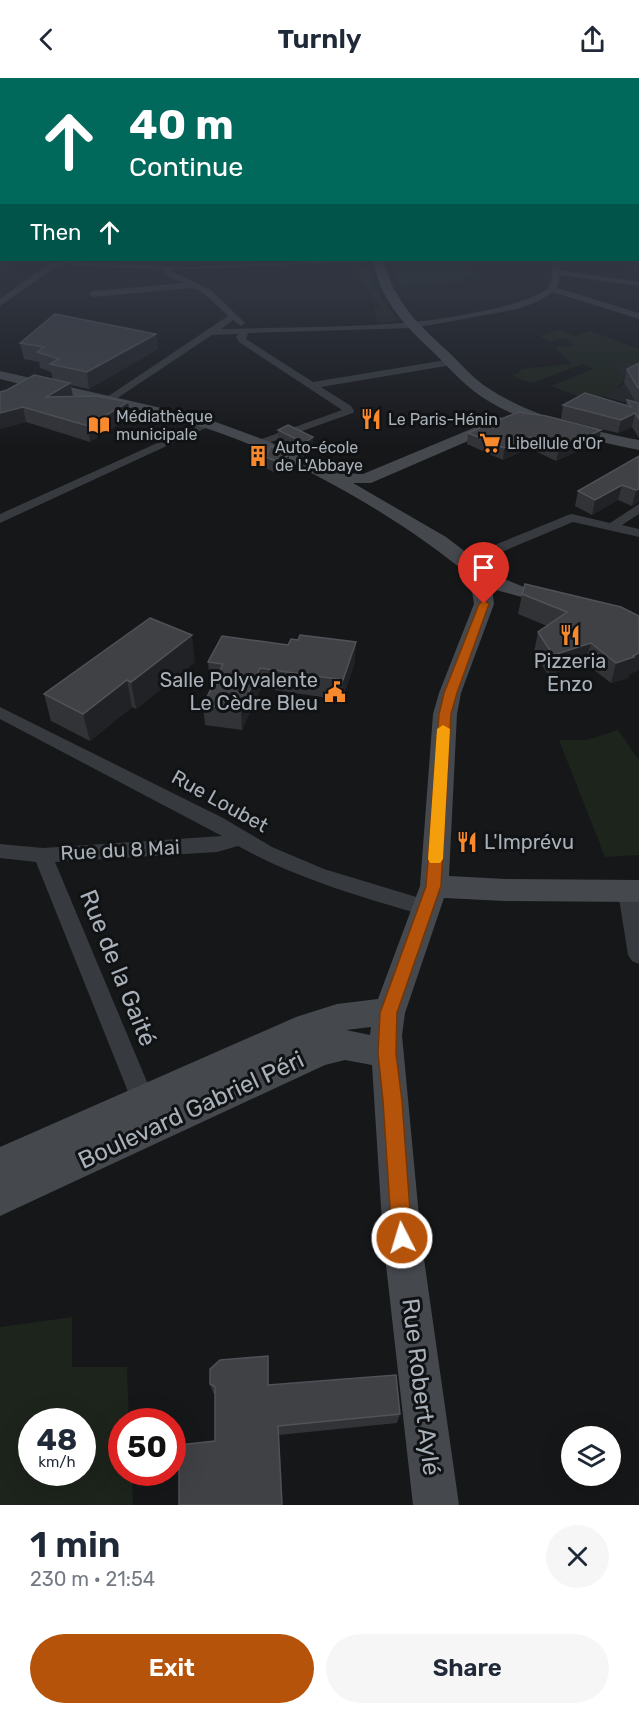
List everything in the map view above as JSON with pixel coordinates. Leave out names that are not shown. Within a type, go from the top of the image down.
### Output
[{"type":"main road","points":[[407,316],[414,325],[503,412],[494,424]]},
{"type":"main road","points":[[0,375],[109,399],[206,424],[260,443],[326,476],[363,487],[498,584],[574,605]]},
{"type":"main road","points":[[483,391],[540,417],[639,445]]},
{"type":"main road","points":[[363,487],[515,414],[540,417]]},
{"type":"main road","points":[[474,568],[484,604],[500,596],[525,592]]},
{"type":"main road","name":"Rue Robert Aylé","points":[[436,1505],[402,1238],[393,1101],[387,1053],[388,1013],[430,897],[445,714],[450,693],[484,604]]},
{"type":"main road","points":[[430,897],[505,891],[633,892]]},
{"type":"main road","name":"Boulevard Gabriel Péri","points":[[0,1165],[334,1017],[362,1013],[388,1013]]},
{"type":"main road","name":"Boulevard Gabriel Péri","points":[[0,1198],[320,1051],[345,1046],[387,1053]]},
{"type":"street","points":[[109,399],[234,316],[245,330]]},
{"type":"street","points":[[209,332],[414,325],[467,316]]},
{"type":"street","points":[[245,330],[242,340],[349,411],[260,443]]},
{"type":"street","points":[[312,386],[452,362]]},
{"type":"street","points":[[16,390],[32,382]]},
{"type":"street","points":[[0,519],[206,424]]},
{"type":"street","points":[[613,526],[639,508]]},
{"type":"street","points":[[474,568],[572,518],[639,533]]},
{"type":"street","name":"Rue Loubet","points":[[0,712],[216,823],[239,839],[324,878],[430,897]]},
{"type":"street","name":"Rue du 8 Mai","points":[[0,851],[43,855],[217,845],[239,839]]},
{"type":"street","name":"Rue de la Gaité","points":[[43,855],[143,1101]]},
{"type":"street","points":[[633,892],[639,955]]},
{"type":"shaded area","points":[[376,316],[395,316],[399,321],[377,323]]},
{"type":"shaded area","points":[[559,330],[574,336],[591,331],[639,349],[639,363],[613,364],[626,380],[612,392],[591,401],[551,386],[593,369],[583,364],[532,383],[516,378],[512,374],[518,373],[521,369],[571,364],[555,347],[574,345],[565,338],[550,342],[539,336]]},
{"type":"shaded area","points":[[639,359],[639,406],[602,396],[623,385],[626,380],[613,364]]},
{"type":"shaded area","points":[[618,730],[639,760],[639,855],[605,857],[559,740],[587,740]]},
{"type":"shaded area","points":[[72,1317],[72,1367],[127,1367],[128,1408],[108,1408],[108,1486],[132,1486],[133,1505],[0,1505],[0,1327]]},
{"type":"building","points":[[53,316],[156,334],[87,372],[50,364],[59,359],[37,352],[44,347],[20,343]]},
{"type":"building","points":[[639,363],[639,388],[638,388],[627,369]]},
{"type":"building","points":[[34,375],[70,383],[46,397],[97,396],[128,402],[88,426],[23,407],[0,413],[0,392]]},
{"type":"building","points":[[585,393],[631,407],[627,400],[639,403],[639,419],[635,413],[621,420],[563,405]]},
{"type":"building","points":[[518,412],[546,416],[601,430],[559,449],[531,437],[504,448],[468,433]]},
{"type":"building","points":[[288,425],[313,437],[304,443],[278,430]]},
{"type":"building","points":[[271,446],[289,455],[278,462],[266,457]]},
{"type":"building","points":[[639,456],[639,489],[622,485],[595,500],[578,491]]},
{"type":"building","points":[[525,584],[621,607],[639,616],[639,653],[616,663],[591,643],[553,655],[538,632],[567,612],[522,594]]},
{"type":"building","points":[[150,618],[192,635],[131,682],[127,680],[83,714],[44,694]]},
{"type":"building","points":[[300,635],[356,642],[343,680],[260,668],[241,709],[203,705],[223,664],[208,662],[222,636],[288,645],[291,639],[298,640]]},
{"type":"building","points":[[268,1356],[268,1385],[396,1375],[400,1414],[278,1426],[282,1505],[179,1505],[179,1486],[186,1486],[186,1444],[215,1441],[215,1387],[210,1384],[210,1369],[220,1360]]},
{"type":"slow traffic","points":[[435,859],[443,729]]},
{"type":"place","name":"Le Paris-Hénin","points":[[371,419]]},
{"type":"place","name":"Médiathèque municipale","points":[[99,425]]},
{"type":"place","name":"Libellule d'Or","points":[[490,443]]},
{"type":"place","name":"Auto-école de L'Abbaye","points":[[258,456]]},
{"type":"place","name":"Pizzeria Enzo","points":[[570,635]]},
{"type":"place","name":"Salle Polyvalente Le Cèdre Bleu","points":[[335,692]]},
{"type":"place","name":"L'Imprévu","points":[[467,842]]},
{"type":"route","points":[[402,1238],[393,1101],[387,1053],[388,1013],[434,886],[445,714],[450,693],[484,604]]}]
